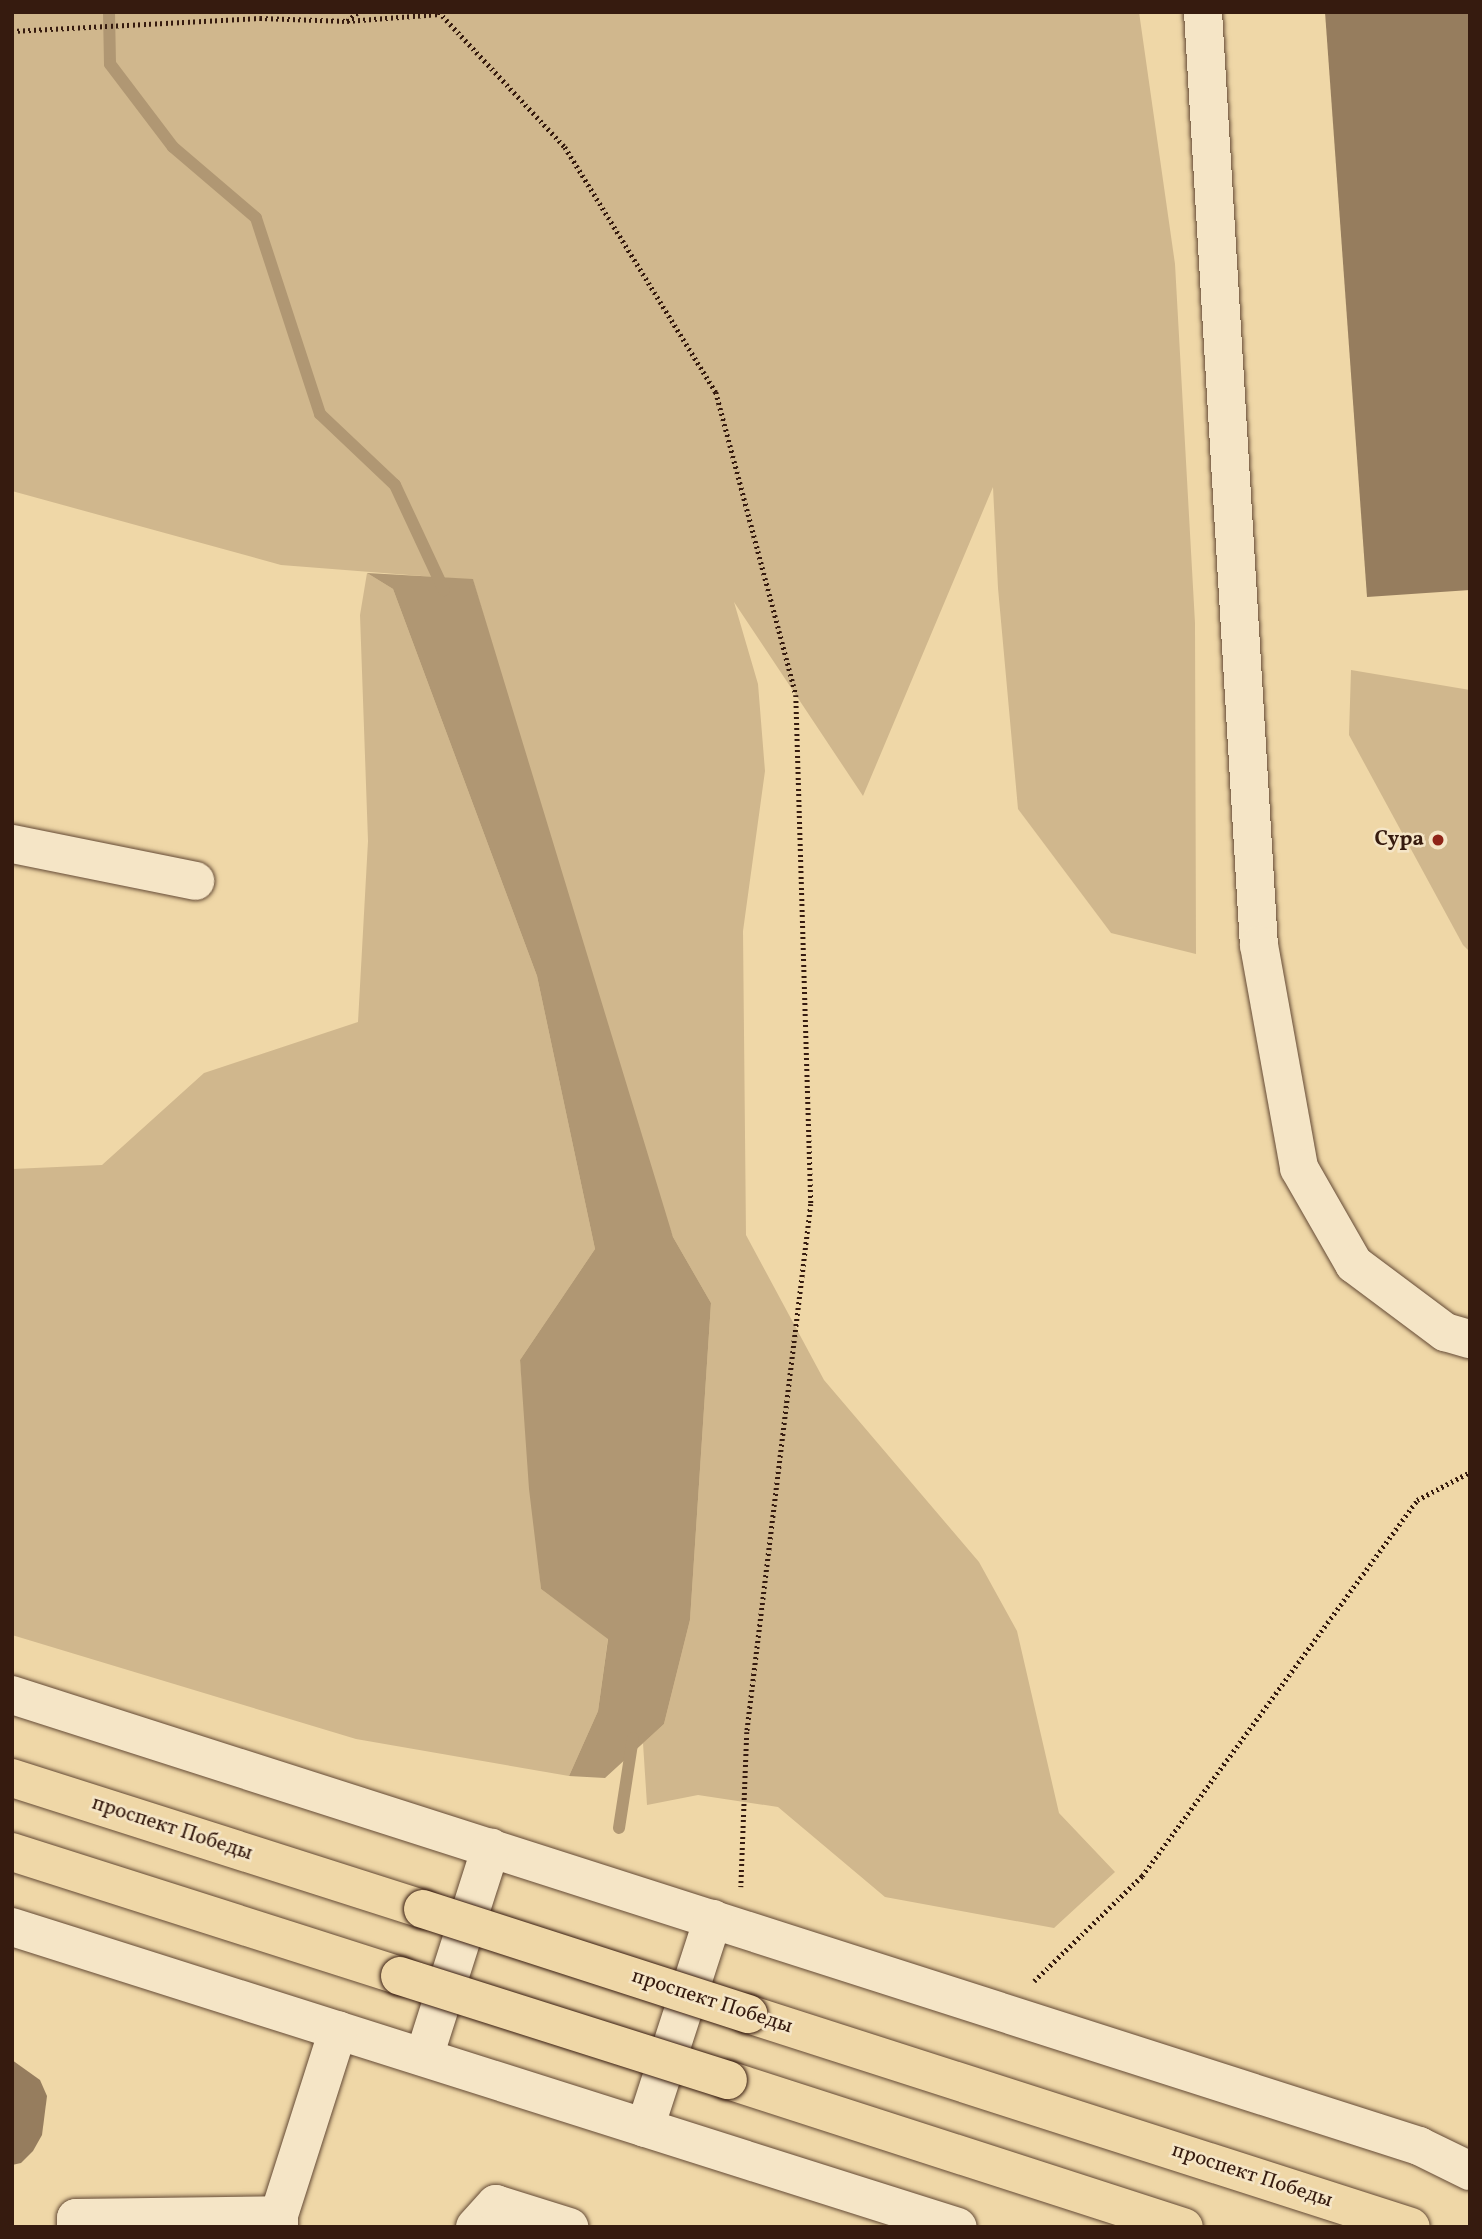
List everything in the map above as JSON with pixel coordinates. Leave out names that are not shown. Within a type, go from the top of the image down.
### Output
[{"type":"main road","name":"проспект Победы","points":[[12,1778],[1411,2227]]},
{"type":"main road","points":[[12,1852],[1184,2227]]},
{"type":"street","points":[[1203,12],[1259,945],[1299,1168],[1354,1264],[1445,1332],[1470,1339]]},
{"type":"street","points":[[12,844],[195,881]]},
{"type":"street","points":[[12,1695],[1419,2146],[1470,2171]]},
{"type":"street","points":[[424,2057],[491,1847]]},
{"type":"street","points":[[645,2127],[713,1919]]},
{"type":"street","points":[[12,1927],[958,2227]]},
{"type":"street","points":[[69,2224],[279,2221],[338,2030]]},
{"type":"street","points":[[475,2227],[496,2203],[569,2227]]},
{"type":"path","points":[[347,21],[358,12]]},
{"type":"path","points":[[12,31],[260,18],[347,21],[439,13],[565,147],[716,392],[796,695],[811,1204],[747,1732],[741,1892]]},
{"type":"path","points":[[1028,1987],[1142,1876],[1417,1500],[1470,1472]]},
{"type":"shaded area","points":[[12,12],[1139,12],[1175,264],[1195,623],[1196,954],[1111,933],[1018,809],[998,588],[993,487],[863,796],[734,602],[758,684],[765,771],[743,931],[746,1235],[824,1380],[979,1562],[1017,1631],[1059,1813],[1115,1872],[1054,1928],[885,1897],[778,1807],[698,1795],[647,1805],[643,1743],[664,1724],[690,1620],[711,1303],[673,1237],[647,1166],[473,580],[281,565],[12,491]]},
{"type":"shaded area","points":[[367,573],[393,589],[537,976],[595,1249],[520,1360],[541,1589],[608,1638],[598,1711],[569,1776],[356,1739],[12,1635],[12,1169],[102,1165],[204,1073],[358,1022],[368,841],[360,615]]},
{"type":"shaded area","points":[[367,573],[473,579],[673,1237],[711,1303],[690,1620],[664,1724],[605,1778],[569,1776],[598,1711],[608,1639],[541,1589],[529,1489],[520,1360],[595,1249],[537,976],[393,589]]},
{"type":"shaded area","name":"Сура","points":[[1351,670],[1470,690],[1470,952],[1463,945],[1349,735]]},
{"type":"building","points":[[1325,12],[1470,12],[1470,590],[1367,597]]},
{"type":"building","points":[[12,2060],[40,2080],[47,2096],[42,2135],[33,2151],[21,2163],[12,2165]]},
{"type":"waterway","points":[[109,12],[110,64],[173,147],[256,218],[320,414],[395,485],[444,590]]},
{"type":"waterway","points":[[619,1828],[633,1738]]},
{"type":"place","name":"Сура","points":[[1438,840]]}]
